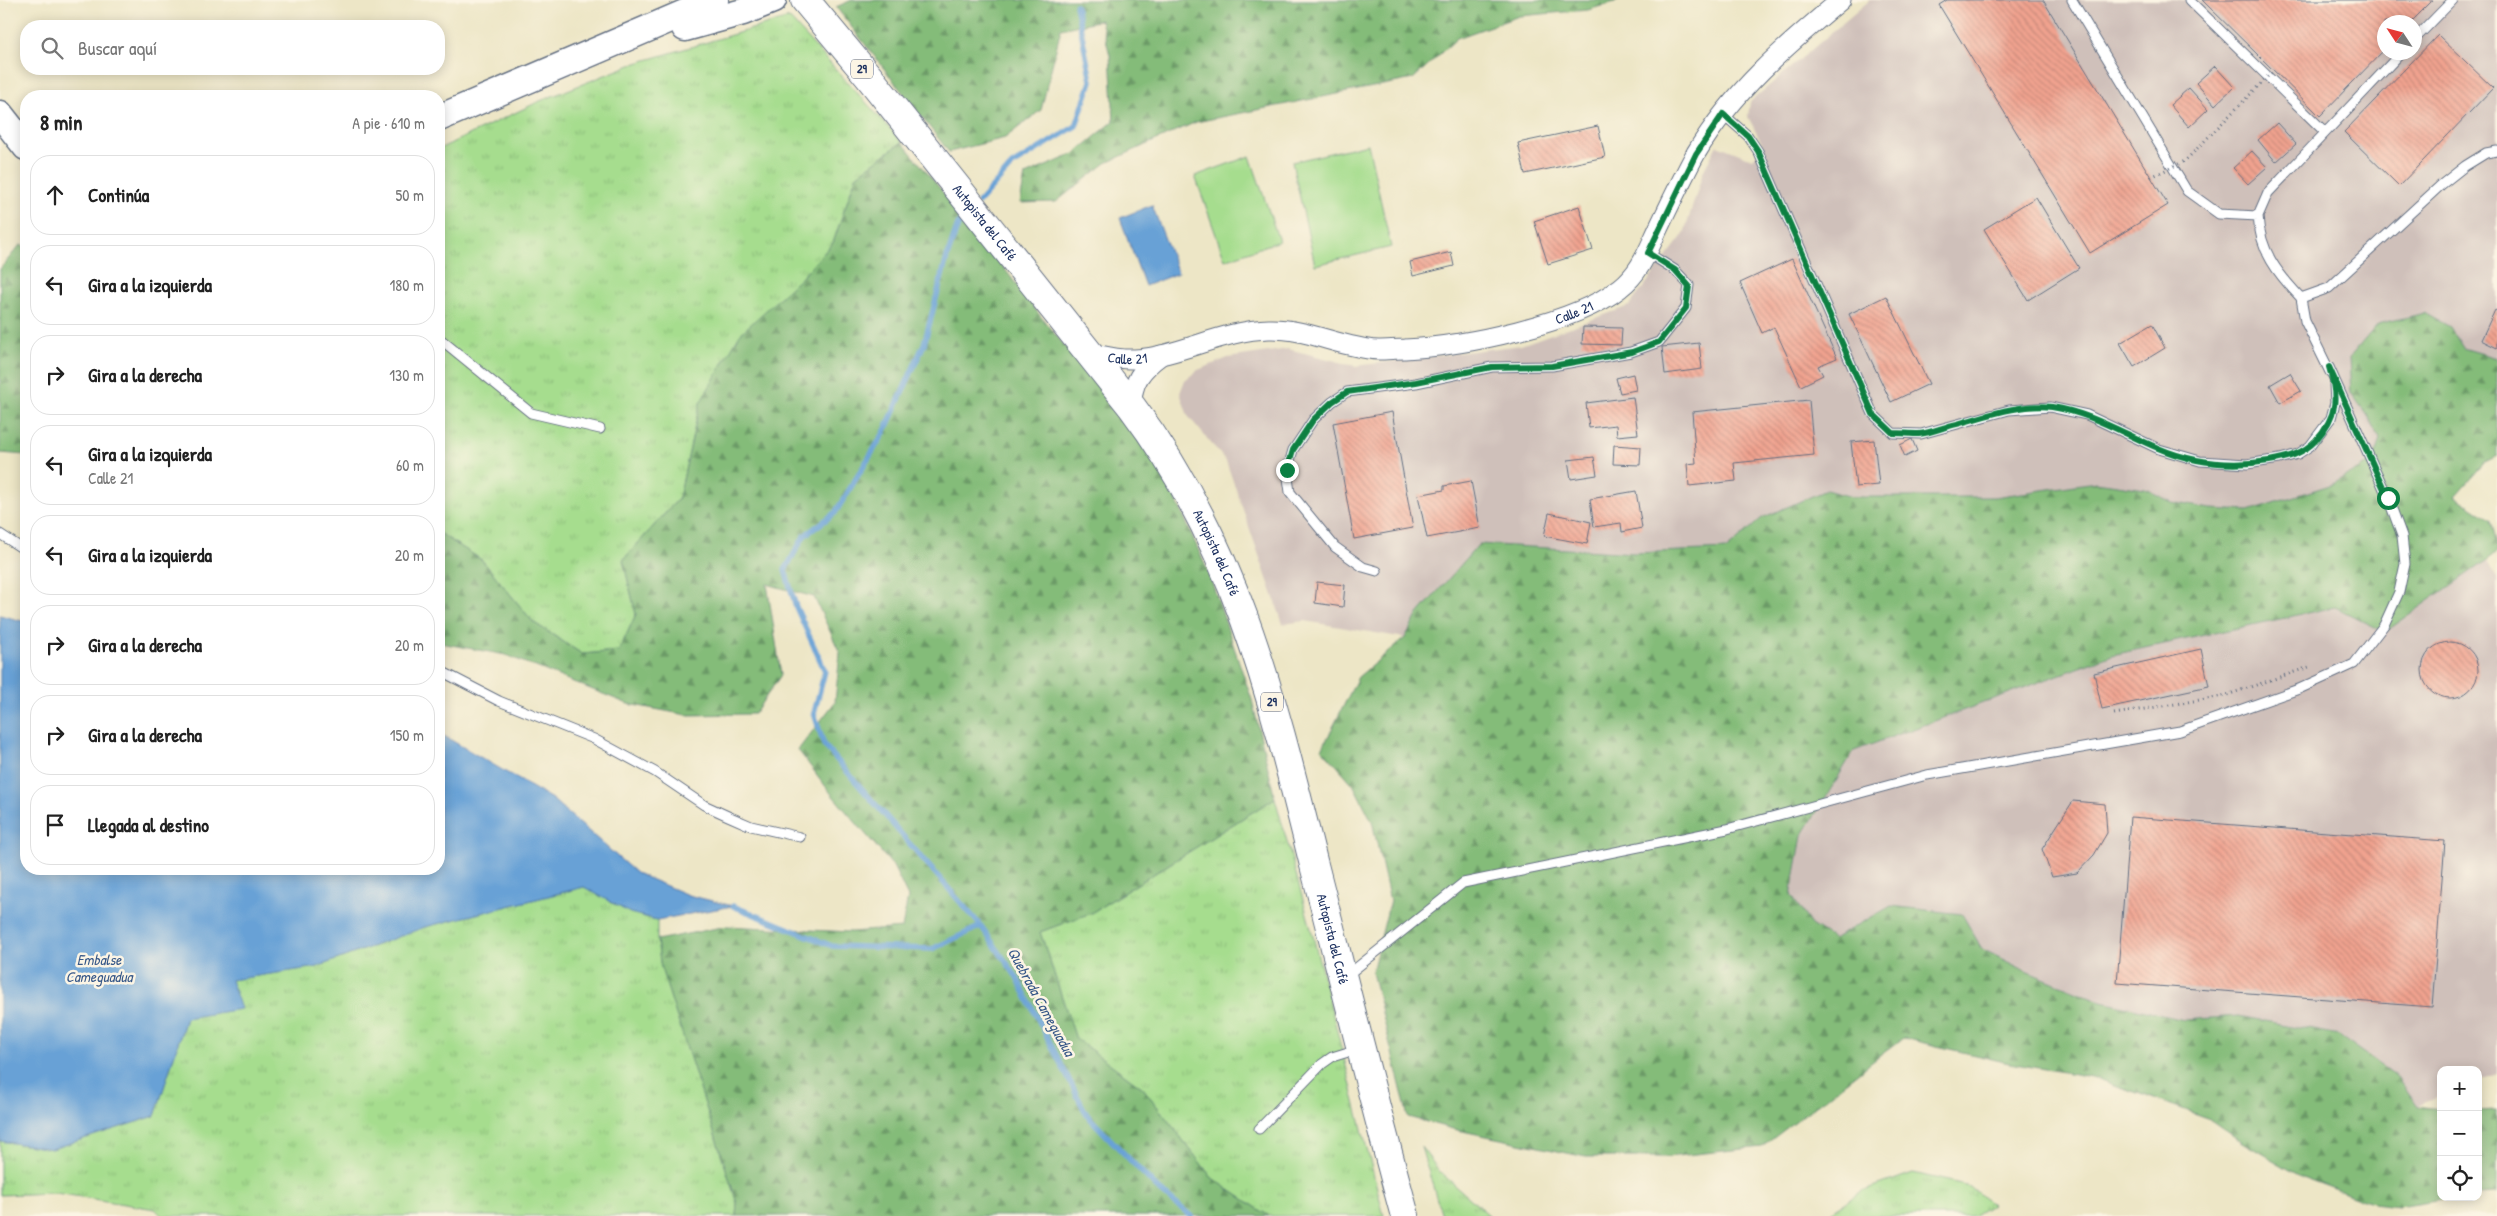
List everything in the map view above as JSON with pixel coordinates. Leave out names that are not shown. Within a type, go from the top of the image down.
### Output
[{"type":"highway","name":"Autopista del Café","points":[[805,0],[919,138],[1132,407],[1164,454],[1206,526],[1225,565],[1241,607],[1285,746],[1360,1048],[1405,1216]]},
{"type":"main road","points":[[587,54],[743,12],[773,0]]},
{"type":"main road","points":[[445,115],[700,3]]},
{"type":"main road","points":[[0,114],[20,139]]},
{"type":"street","name":"Calle 21","points":[[1090,353],[1137,359],[1235,333],[1269,329],[1293,330],[1376,350],[1407,349],[1500,335],[1540,324],[1604,299],[1631,278],[1648,253],[1696,154],[1723,114],[1771,59],[1841,0]]},
{"type":"street","name":"Calle 21","points":[[1132,407],[1131,392],[1142,370],[1164,353]]},
{"type":"lane","points":[[2072,0],[2188,191],[2219,214],[2258,216]]},
{"type":"lane","points":[[2189,0],[2324,132]]},
{"type":"lane","points":[[2422,32],[2453,0]]},
{"type":"lane","points":[[1343,978],[1463,883],[1727,829],[1927,775],[2180,732],[2299,689],[2354,664],[2384,625],[2399,592],[2405,564],[2402,536],[2363,441],[2306,320],[2301,298],[2279,275],[2264,250],[2259,233],[2258,216],[2268,193],[2394,60]]},
{"type":"lane","points":[[1723,114],[1748,136],[1758,151],[1873,414],[1893,433],[1921,434],[2009,410],[2050,407],[2086,414],[2159,449],[2200,461],[2247,464],[2298,454],[2310,446],[2321,433],[2331,418],[2335,403],[2335,387],[2329,367]]},
{"type":"lane","points":[[2301,298],[2330,288],[2441,185],[2465,166],[2486,153],[2497,151]]},
{"type":"lane","points":[[1376,571],[1363,567],[1335,547],[1290,492],[1287,470],[1293,450],[1313,420],[1332,402],[1347,392],[1416,382],[1492,367],[1552,366],[1632,352],[1659,342],[1686,308],[1689,286],[1675,270],[1648,253]]},
{"type":"lane","points":[[445,343],[531,413],[600,429]]},
{"type":"lane","points":[[0,534],[20,547]]},
{"type":"lane","points":[[445,673],[499,700],[594,739],[626,755],[704,805],[751,826],[800,837]]},
{"type":"lane","points":[[1259,1128],[1322,1064],[1332,1057],[1360,1048]]},
{"type":"path","points":[[2151,177],[2185,161],[2273,71]]},
{"type":"path","points":[[2114,714],[2224,696],[2313,666]]},
{"type":"shaded area","points":[[1870,0],[2497,0],[2497,419],[2444,485],[2497,578],[2497,1074],[2482,1080],[2482,1066],[2437,1066],[2437,1098],[2417,1106],[2395,1075],[2238,1016],[2184,1020],[2098,1000],[2028,972],[1982,949],[1962,914],[1891,906],[1834,939],[1811,925],[1791,895],[1802,837],[1854,751],[2112,655],[2335,607],[2275,504],[2249,511],[2210,509],[2172,502],[2145,489],[2096,482],[1995,497],[1852,497],[1826,491],[1762,518],[1727,549],[1635,553],[1418,614],[1405,638],[1305,621],[1283,624],[1226,461],[1188,416],[1180,393],[1185,380],[1198,370],[1228,358],[1288,349],[1356,366],[1521,345],[1629,306],[1684,234],[1703,172],[1717,145],[1752,159],[1764,147],[1748,117],[1750,102]]},
{"type":"green space","points":[[852,0],[1621,0],[1588,10],[1519,16],[1457,38],[1413,79],[1196,122],[1106,163],[1056,202],[1020,203],[1025,175],[1074,154],[1114,121],[1110,55],[1101,20],[1061,29],[1041,110],[1005,138],[949,152],[836,7]]},
{"type":"green space","points":[[789,18],[902,142],[856,176],[833,243],[801,278],[700,403],[679,498],[623,560],[636,614],[619,651],[582,654],[533,622],[482,560],[445,537],[445,146],[540,101],[633,64]]},
{"type":"green space","points":[[902,142],[988,247],[1048,326],[1110,398],[1171,488],[1209,574],[1252,700],[1275,798],[1091,913],[1040,932],[1076,1039],[1143,1088],[1212,1178],[1269,1216],[736,1216],[737,1203],[661,968],[657,940],[727,926],[851,932],[902,928],[908,897],[893,866],[833,796],[798,750],[835,702],[840,653],[814,597],[767,584],[781,675],[754,714],[687,715],[628,704],[506,655],[445,643],[445,537],[482,560],[533,622],[582,654],[619,651],[636,614],[623,560],[679,498],[700,403],[740,334],[801,278],[833,243],[856,176]]},
{"type":"green space","points":[[1368,144],[1391,247],[1315,265],[1292,162]]},
{"type":"green space","points":[[1250,156],[1279,241],[1225,260],[1195,176]]},
{"type":"green space","points":[[20,245],[20,455],[0,453],[0,269]]},
{"type":"green space","points":[[2425,313],[2450,327],[2463,348],[2497,358],[2497,456],[2485,462],[2455,496],[2491,520],[2497,544],[2497,553],[2385,632],[2335,607],[2112,655],[1854,751],[1802,836],[1791,895],[1811,925],[1833,939],[1891,906],[1962,914],[1982,949],[2028,972],[2098,1000],[2184,1020],[2238,1016],[2339,1035],[2395,1075],[2417,1106],[2437,1108],[2437,1200],[2399,1206],[2372,1203],[2302,1177],[2242,1142],[2208,1118],[2092,1077],[2009,1063],[1903,1038],[1762,1147],[1667,1157],[1586,1157],[1453,1129],[1408,1117],[1372,972],[1390,901],[1372,821],[1353,784],[1322,749],[1358,677],[1405,638],[1418,614],[1479,544],[1635,553],[1727,549],[1762,518],[1826,490],[1852,497],[1995,497],[2096,482],[2145,489],[2172,502],[2210,509],[2249,511],[2333,484],[2373,461],[2380,439],[2368,416],[2351,393],[2349,358],[2378,324]]},
{"type":"green space","points":[[1275,798],[1313,936],[1384,1216],[1269,1216],[1212,1178],[1143,1088],[1076,1039],[1040,932],[1091,913]]},
{"type":"green space","points":[[584,887],[630,913],[657,920],[657,940],[661,968],[737,1203],[736,1216],[162,1216],[155,1209],[56,1193],[0,1195],[0,1141],[52,1149],[155,1116],[186,1018],[230,980],[317,967],[425,927]]},
{"type":"green space","points":[[2497,1110],[2497,1194],[2482,1195],[2482,1111]]},
{"type":"green space","points":[[1421,1147],[1440,1172],[1490,1216],[1442,1216]]},
{"type":"green space","points":[[1913,1173],[1970,1186],[1991,1205],[1973,1216],[1825,1216],[1862,1191]]},
{"type":"water","points":[[1152,205],[1178,273],[1145,286],[1120,218]]},
{"type":"water","name":"Embalse Cameguadua","points":[[0,615],[20,620],[20,875],[445,875],[445,737],[552,799],[636,873],[688,895],[733,906],[657,920],[630,913],[584,887],[425,927],[317,967],[231,980],[241,1009],[186,1018],[155,1116],[52,1149],[0,1141]]},
{"type":"building","points":[[1947,0],[2043,0],[2168,205],[2090,253],[1939,5]]},
{"type":"building","points":[[2202,0],[2433,0],[2418,15],[2377,15],[2377,57],[2320,116]]},
{"type":"building","points":[[2438,35],[2493,88],[2399,186],[2344,132],[2414,60],[2422,60],[2422,52]]},
{"type":"building","points":[[2215,66],[2234,87],[2215,105],[2196,83]]},
{"type":"building","points":[[2189,88],[2208,109],[2189,127],[2170,105]]},
{"type":"building","points":[[2277,123],[2296,144],[2276,162],[2258,140]]},
{"type":"building","points":[[1598,126],[1605,157],[1525,174],[1518,143]]},
{"type":"building","points":[[2252,151],[2267,167],[2248,184],[2233,168]]},
{"type":"building","points":[[2036,197],[2079,268],[2028,300],[1984,229]]},
{"type":"building","points":[[1579,206],[1593,250],[1548,264],[1534,221]]},
{"type":"building","points":[[1451,252],[1454,266],[1413,276],[1410,262]]},
{"type":"building","points":[[1792,259],[1837,358],[1818,366],[1823,375],[1801,386],[1774,327],[1762,333],[1740,283]]},
{"type":"building","points":[[1886,296],[1929,384],[1891,402],[1849,314]]},
{"type":"building","points":[[2495,310],[2497,311],[2497,348],[2481,340]]},
{"type":"building","points":[[2152,324],[2165,348],[2134,367],[2120,343]]},
{"type":"building","points":[[1583,327],[1622,328],[1621,345],[1582,344]]},
{"type":"building","points":[[1699,343],[1702,369],[1665,374],[1662,347]]},
{"type":"building","points":[[2290,373],[2301,391],[2280,403],[2270,385]]},
{"type":"building","points":[[1633,374],[1636,390],[1620,393],[1616,378]]},
{"type":"building","points":[[1633,397],[1638,434],[1617,436],[1616,425],[1589,428],[1586,403]]},
{"type":"building","points":[[1809,400],[1814,455],[1734,463],[1736,481],[1689,486],[1687,464],[1696,463],[1692,412]]},
{"type":"building","points":[[1392,412],[1413,528],[1354,539],[1333,423]]},
{"type":"building","points":[[1912,439],[1917,451],[1905,457],[1900,445]]},
{"type":"building","points":[[1874,440],[1879,485],[1856,487],[1851,442]]},
{"type":"building","points":[[1614,445],[1641,447],[1640,465],[1613,464]]},
{"type":"building","points":[[1594,457],[1597,475],[1571,479],[1568,460]]},
{"type":"building","points":[[1471,481],[1480,528],[1427,538],[1418,495],[1444,490],[1444,486]]},
{"type":"building","points":[[1636,491],[1642,528],[1622,532],[1621,523],[1594,527],[1590,499]]},
{"type":"building","points":[[1549,513],[1591,522],[1587,544],[1544,536]]},
{"type":"building","points":[[1317,582],[1345,585],[1343,607],[1315,603]]},
{"type":"building","points":[[2450,642],[2461,644],[2470,650],[2476,659],[2478,670],[2476,681],[2470,690],[2461,696],[2450,698],[2439,696],[2430,690],[2424,681],[2422,670],[2424,659],[2430,650],[2439,644]]},
{"type":"building","points":[[2201,649],[2209,686],[2102,709],[2094,673]]},
{"type":"building","points":[[2073,801],[2105,804],[2107,833],[2094,855],[2077,873],[2052,877],[2042,849]]},
{"type":"building","points":[[2130,817],[2445,841],[2432,1007],[2117,983]]},
{"type":"waterway","points":[[979,202],[1012,165],[1076,126],[1091,81],[1076,5]]},
{"type":"waterway","points":[[969,213],[958,225],[947,257],[924,344],[884,433],[835,513],[804,536],[785,570],[796,607],[825,671],[814,713],[824,745],[981,926],[1016,976],[1087,1115],[1159,1190],[1191,1216]]},
{"type":"waterway","name":"Quebrada Cameguadua","points":[[733,906],[832,946],[932,949],[981,926]]},
{"type":"route","points":[[1287,470],[1293,450],[1313,420],[1332,402],[1347,392],[1416,382],[1492,367],[1552,366],[1632,352],[1659,342],[1686,308],[1689,286],[1675,270],[1669,268],[1648,253],[1672,200],[1696,154],[1723,114],[1748,136],[1758,151],[1873,414],[1893,433],[1921,434],[2009,410],[2050,407],[2086,414],[2159,449],[2200,461],[2247,464],[2298,454],[2310,446],[2321,433],[2331,418],[2335,403],[2335,387],[2329,367],[2388,498]]}]
